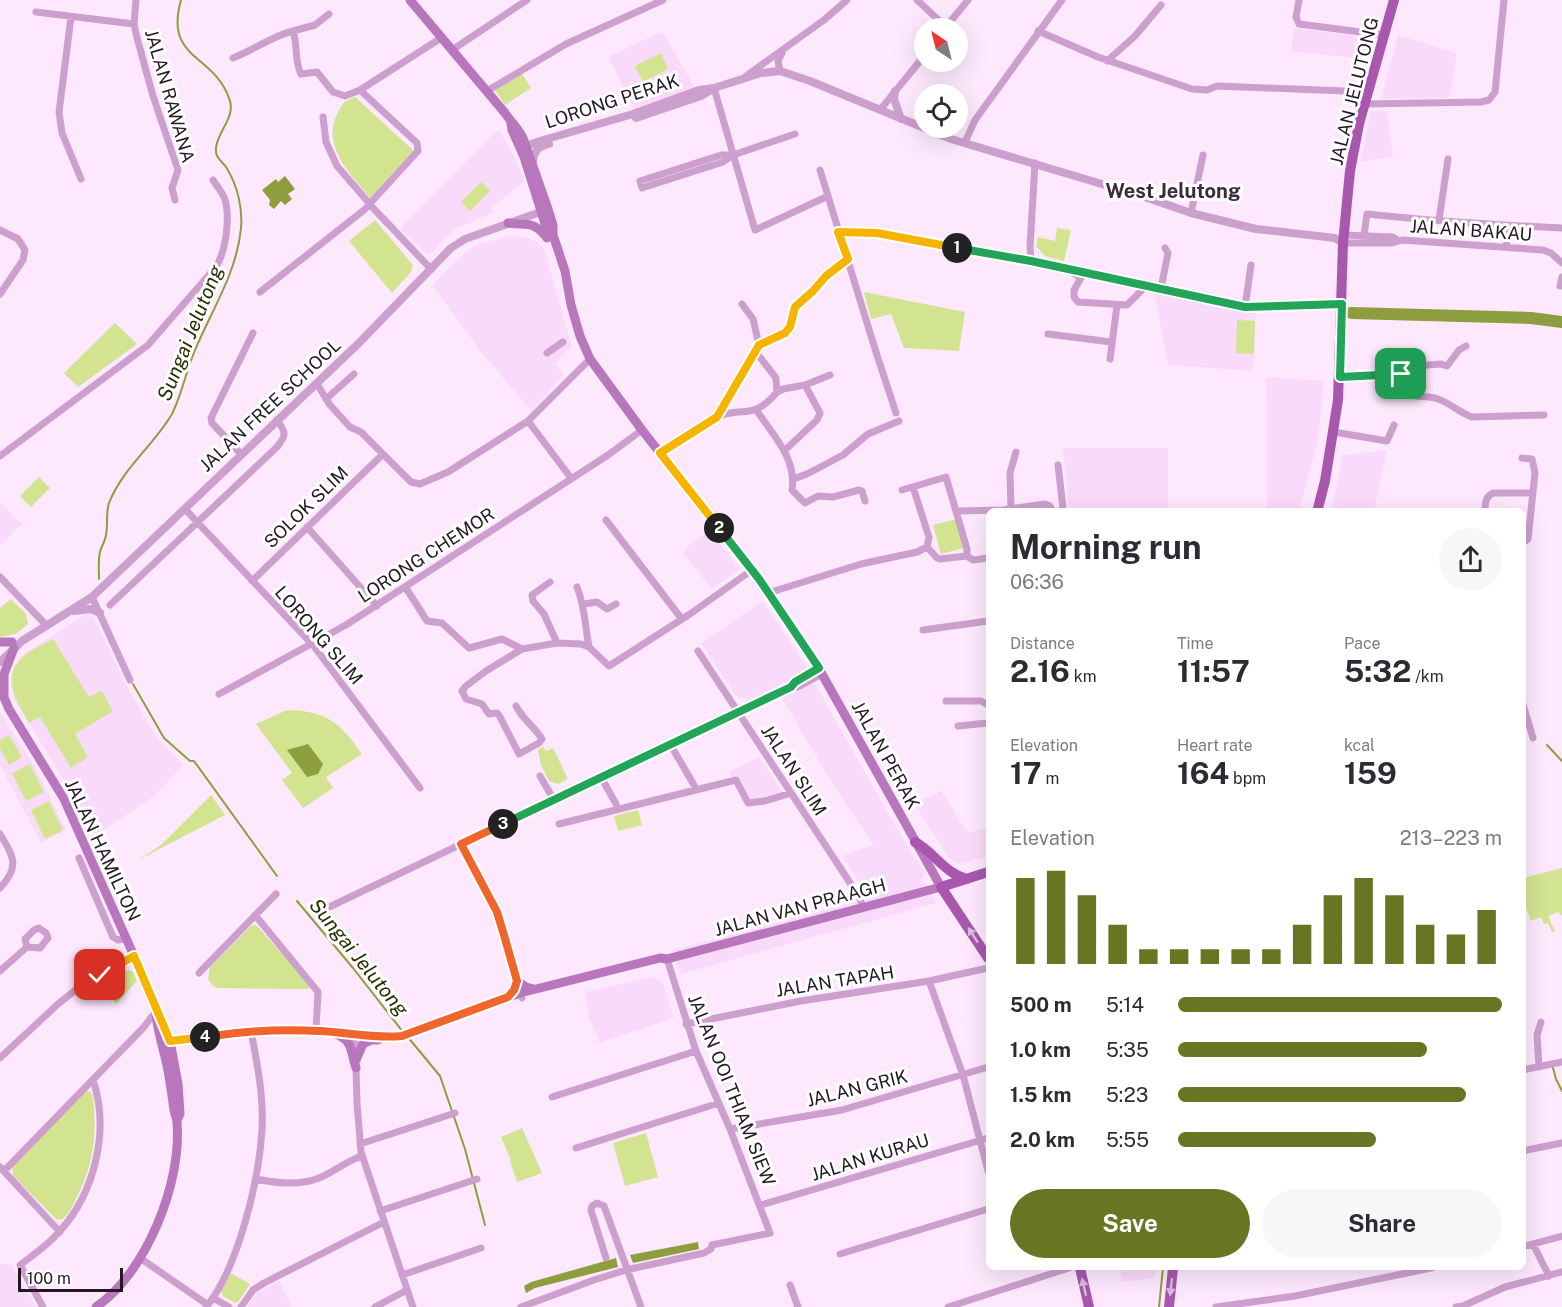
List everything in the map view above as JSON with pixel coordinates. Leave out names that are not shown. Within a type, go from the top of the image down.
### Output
[{"type":"main road","name":"JALAN PERAK","points":[[410,0],[487,91],[511,123],[512,130],[533,162],[545,210],[546,227],[553,235],[558,248],[580,336],[590,359],[642,430],[752,570],[821,671],[915,842],[986,955]]},
{"type":"main road","name":"JALAN JELUTONG","points":[[1318,508],[1334,432],[1340,377],[1341,239],[1352,159],[1364,104],[1394,0]]},
{"type":"main road","name":"JALAN PERAK","points":[[524,147],[545,210]]},
{"type":"main road","points":[[508,223],[537,227],[558,248]]},
{"type":"main road","points":[[0,644],[16,644],[4,674],[5,703]]},
{"type":"main road","name":"JALAN HAMILTON","points":[[0,688],[5,703],[64,799],[127,938],[170,1041],[178,1084],[180,1114],[177,1120]]},
{"type":"main road","points":[[915,842],[924,847],[948,871],[957,877],[967,879]]},
{"type":"main road","points":[[944,886],[986,873]]},
{"type":"main road","name":"JALAN VAN PRAAGH","points":[[170,1041],[250,1031],[316,1030],[404,1035],[424,1032],[535,989],[660,958],[667,959],[944,886]]},
{"type":"main road","name":"JALAN VAN PRAAGH","points":[[404,1035],[508,997],[662,964],[667,959]]},
{"type":"main road","points":[[508,997],[517,981],[526,987],[535,989]]},
{"type":"main road","name":"JALAN HAMILTON","points":[[96,1307],[123,1281],[140,1258],[163,1212],[170,1184],[176,1152],[177,1120],[156,1011]]},
{"type":"main road","points":[[158,1026],[170,1041]]},
{"type":"main road","points":[[329,1031],[348,1040],[356,1064]]},
{"type":"main road","points":[[356,1064],[361,1047],[367,1041],[386,1040],[404,1035]]},
{"type":"main road","points":[[1080,1270],[1089,1307]]},
{"type":"main road","points":[[1168,1307],[1173,1270]]},
{"type":"street","name":"JALAN RAWANA","points":[[136,0],[134,24],[153,96],[178,170],[172,188],[175,200]]},
{"type":"street","points":[[452,50],[527,0]]},
{"type":"street","points":[[487,91],[566,44],[663,0]]},
{"type":"street","points":[[746,76],[824,20],[846,0]]},
{"type":"street","points":[[917,0],[936,18]]},
{"type":"street","points":[[954,18],[968,0]]},
{"type":"street","points":[[965,142],[975,120],[1062,0]]},
{"type":"street","points":[[1299,0],[1296,17],[1299,24],[1384,35]]},
{"type":"street","points":[[1364,104],[1481,102],[1489,99],[1495,92],[1504,0]]},
{"type":"street","points":[[1107,61],[1134,36],[1161,5]]},
{"type":"street","points":[[36,12],[134,24]]},
{"type":"street","points":[[233,58],[256,49],[277,36],[315,25],[329,14]]},
{"type":"street","points":[[70,17],[59,112],[62,133],[81,179]]},
{"type":"street","points":[[293,31],[301,75],[317,72],[333,92],[341,95],[349,95],[360,90],[441,38]]},
{"type":"street","points":[[1038,31],[1107,61],[1192,89],[1207,90],[1217,86],[1368,92]]},
{"type":"street","points":[[780,71],[778,61],[785,48]]},
{"type":"street","points":[[880,110],[914,68]]},
{"type":"street","name":"LORONG PERAK","points":[[533,162],[534,153],[541,146],[649,115],[746,76],[780,71],[951,138],[1035,162],[1191,213],[1256,229],[1341,239]]},
{"type":"street","points":[[714,88],[755,230],[828,196]]},
{"type":"street","name":"LORONG PERAK","points":[[524,147],[633,114],[699,90],[714,88]]},
{"type":"street","points":[[260,292],[364,210],[409,163],[419,148],[360,90]]},
{"type":"street","points":[[895,91],[896,106],[902,119]]},
{"type":"street","points":[[323,117],[326,142],[332,158],[369,204],[430,269]]},
{"type":"street","points":[[733,155],[721,155],[639,182],[642,188],[723,162],[733,155],[795,134]]},
{"type":"street","points":[[1191,213],[1203,155]]},
{"type":"street","points":[[1439,220],[1448,159]]},
{"type":"street","points":[[1035,162],[1031,261],[1035,265],[1080,275],[1081,278],[1074,290],[1074,297],[1078,302],[1129,304],[1143,289]]},
{"type":"street","points":[[820,170],[896,413]]},
{"type":"street","points":[[0,456],[148,345],[215,268],[221,257],[227,226],[225,199],[213,180]]},
{"type":"street","name":"JALAN FREE SCHOOL","points":[[0,662],[16,644],[92,597],[393,310],[456,244],[545,210]]},
{"type":"street","points":[[1364,235],[1367,214],[1509,226],[1538,225],[1562,228]]},
{"type":"street","points":[[1506,247],[1509,226]]},
{"type":"street","points":[[0,230],[18,239],[26,250],[0,294]]},
{"type":"street","points":[[838,232],[877,233],[1031,261],[1245,307],[1342,304]]},
{"type":"street","name":"JALAN BAKAU","points":[[1341,239],[1364,235],[1393,237],[1397,240],[1543,250],[1551,253],[1562,263]]},
{"type":"street","name":"JALAN BAKAU","points":[[1341,239],[1392,243],[1397,240]]},
{"type":"street","points":[[1161,288],[1168,254],[1165,248]]},
{"type":"street","points":[[759,345],[785,333],[790,327],[795,307],[826,276],[848,259]]},
{"type":"street","points":[[1245,307],[1251,265]]},
{"type":"street","points":[[1560,286],[1562,277]]},
{"type":"street","points":[[717,417],[759,345],[753,320],[742,304]]},
{"type":"street","points":[[1110,359],[1117,305]]},
{"type":"street","points":[[242,454],[212,423],[211,418],[253,333]]},
{"type":"street","points":[[1048,334],[1111,342]]},
{"type":"street","points":[[547,354],[563,342]]},
{"type":"street","points":[[1340,377],[1401,374],[1414,366],[1447,366],[1466,346]]},
{"type":"street","points":[[756,352],[776,378],[777,393]]},
{"type":"street","points":[[316,384],[350,428],[361,432],[411,482],[420,484],[448,472],[528,421],[590,359]]},
{"type":"street","points":[[326,399],[354,374]]},
{"type":"street","points":[[1401,374],[1402,385],[1406,392],[1440,400],[1462,414],[1472,417],[1544,415]]},
{"type":"street","points":[[660,453],[717,417],[757,411],[783,389],[805,385],[830,375]]},
{"type":"street","points":[[784,451],[817,420],[820,413],[805,385]]},
{"type":"street","points":[[757,411],[784,451],[792,468],[794,479],[792,490],[803,502],[818,496],[832,497],[859,490],[862,491],[865,501]]},
{"type":"street","points":[[110,605],[278,447],[285,433],[277,420]]},
{"type":"street","points":[[528,421],[571,478]]},
{"type":"street","points":[[794,479],[843,455],[868,434],[899,421]]},
{"type":"street","points":[[1334,432],[1387,441],[1394,425]]},
{"type":"street","name":"LORONG CHEMOR","points":[[219,694],[313,645],[406,588],[642,430]]},
{"type":"street","points":[[1016,452],[1010,473],[1011,508],[1048,504],[1050,508]]},
{"type":"street","name":"SOLOK SLIM","points":[[252,581],[382,455]]},
{"type":"street","points":[[1522,458],[1530,458],[1533,461],[1535,473],[1528,539],[1526,540]]},
{"type":"street","points":[[1058,465],[1063,508]]},
{"type":"street","points":[[902,490],[946,477],[967,556]]},
{"type":"street","points":[[913,487],[929,537],[927,547]]},
{"type":"street","points":[[1485,508],[1488,496],[1493,493],[1532,493]]},
{"type":"street","name":"LORONG SLIM","points":[[185,509],[313,645],[420,788]]},
{"type":"street","points":[[956,511],[986,509]]},
{"type":"street","points":[[606,520],[681,618]]},
{"type":"street","points":[[307,527],[377,606]]},
{"type":"street","points":[[927,547],[940,559],[967,556],[973,560],[986,558]]},
{"type":"street","points":[[768,592],[850,567],[917,552],[927,547]]},
{"type":"street","points":[[516,706],[524,720],[533,726],[542,739],[519,754],[499,715],[489,714],[482,704],[466,699],[462,691],[486,671],[522,649],[557,643],[574,642],[589,647],[609,666],[690,614],[752,570]]},
{"type":"street","points":[[0,577],[47,626]]},
{"type":"street","points":[[550,582],[532,595],[533,601],[544,614],[557,643]]},
{"type":"street","points":[[577,587],[584,604],[589,647]]},
{"type":"street","points":[[406,588],[427,621],[442,623],[469,648],[502,639],[522,649]]},
{"type":"street","points":[[92,597],[130,680]]},
{"type":"street","points":[[584,604],[597,602],[607,609],[616,604]]},
{"type":"street","points":[[71,612],[91,609],[100,613]]},
{"type":"street","points":[[923,630],[986,621]]},
{"type":"street","name":"JALAN SLIM","points":[[698,651],[858,895],[863,907]]},
{"type":"street","points":[[323,910],[791,687],[798,687],[821,671]]},
{"type":"street","points":[[946,701],[981,701],[986,704]]},
{"type":"street","points":[[1526,714],[1533,738]]},
{"type":"street","points":[[958,726],[986,723]]},
{"type":"street","points":[[670,744],[694,785]]},
{"type":"street","points":[[540,776],[554,800]]},
{"type":"street","points":[[601,777],[616,804]]},
{"type":"street","points":[[559,824],[736,780],[748,803],[765,801],[791,793]]},
{"type":"street","points":[[0,834],[14,863],[12,875],[0,888]]},
{"type":"street","points":[[461,844],[497,912],[521,996]]},
{"type":"street","points":[[79,858],[114,938],[118,940],[127,938]]},
{"type":"street","points":[[199,973],[276,894]]},
{"type":"street","points":[[255,915],[318,992],[316,1030]]},
{"type":"street","points":[[0,971],[27,947]]},
{"type":"street","points":[[0,1058],[65,999],[134,956]]},
{"type":"street","name":"JALAN OOI THIAM SIEW","points":[[626,1267],[704,1253],[711,1249],[712,1245],[770,1233],[761,1205],[696,1051],[667,959]]},
{"type":"street","name":"JALAN TAPAH","points":[[686,1024],[801,1000],[929,981],[986,968]]},
{"type":"street","points":[[929,981],[985,1139]]},
{"type":"street","points":[[60,1232],[2,1169],[93,1080],[144,1027],[156,1011]]},
{"type":"street","points":[[1539,1068],[1537,1035],[1541,1022]]},
{"type":"street","points":[[144,1027],[158,1026]]},
{"type":"street","points":[[140,1258],[207,1306],[213,1298],[240,1240],[256,1179],[262,1129],[259,1079],[250,1031]]},
{"type":"street","points":[[355,1033],[362,1156],[413,1307]]},
{"type":"street","points":[[552,1098],[696,1051]]},
{"type":"street","points":[[1526,1070],[1562,1062]]},
{"type":"street","name":"JALAN GRIK","points":[[730,1129],[842,1110],[986,1068]]},
{"type":"street","points":[[44,1307],[20,1265],[60,1232],[85,1191],[98,1148],[100,1116],[93,1080]]},
{"type":"street","points":[[576,1148],[719,1103]]},
{"type":"street","points":[[360,1144],[451,1114]]},
{"type":"street","name":"JALAN KURAU","points":[[761,1205],[985,1139]]},
{"type":"street","points":[[1526,1150],[1562,1143]]},
{"type":"street","points":[[256,1179],[291,1183],[318,1179],[350,1160],[362,1156]]},
{"type":"street","points":[[380,1211],[477,1179]]},
{"type":"street","points":[[606,1258],[591,1210],[592,1206],[597,1203],[604,1206],[640,1307]]},
{"type":"street","points":[[840,1254],[986,1210]]},
{"type":"street","points":[[241,1307],[253,1290],[264,1283],[384,1222]]},
{"type":"street","points":[[1526,1246],[1562,1236]]},
{"type":"street","points":[[1533,1244],[1549,1276]]},
{"type":"street","points":[[402,1275],[481,1248]]},
{"type":"street","points":[[520,1307],[626,1267]]},
{"type":"street","points":[[948,1307],[1063,1270]]},
{"type":"street","points":[[1216,1307],[1266,1303],[1422,1270]]},
{"type":"street","points":[[1456,1307],[1464,1306],[1505,1287],[1562,1272]]},
{"type":"street","points":[[790,1285],[798,1307]]},
{"type":"street","points":[[375,1307],[407,1290]]},
{"type":"street","points":[[213,1298],[229,1307]]},
{"type":"shaded area","points":[[1294,28],[1369,37],[1364,59],[1291,51]]},
{"type":"shaded area","points":[[660,32],[664,34],[695,88],[635,110],[609,59],[610,56]]},
{"type":"shaded area","points":[[1398,35],[1457,53],[1450,96],[1381,99]]},
{"type":"shaded area","points":[[661,53],[668,69],[643,82],[635,66]]},
{"type":"shaded area","points":[[521,72],[531,88],[505,105],[495,90]]},
{"type":"shaded area","points":[[355,97],[414,151],[370,198],[342,162],[333,141],[337,115],[344,102]]},
{"type":"shaded area","points":[[1371,111],[1387,111],[1393,156],[1360,162]]},
{"type":"shaded area","points":[[499,129],[517,162],[524,181],[493,207],[493,213],[454,229],[429,256],[400,229]]},
{"type":"shaded area","points":[[285,176],[295,189],[288,194],[292,199],[285,205],[281,201],[274,209],[269,205],[270,200],[262,190],[276,179],[278,182]]},
{"type":"shaded area","points":[[481,182],[490,191],[470,211],[461,202]]},
{"type":"shaded area","points":[[375,220],[413,265],[411,272],[392,293],[349,241]]},
{"type":"shaded area","points":[[1057,228],[1071,230],[1064,261],[1045,256],[1036,246],[1038,237],[1055,241]]},
{"type":"shaded area","points":[[514,235],[536,241],[544,249],[572,346],[555,364],[564,375],[531,411],[482,353],[432,285],[468,250],[482,243]]},
{"type":"shaded area","points":[[1154,291],[1256,311],[1253,371],[1168,365]]},
{"type":"shaded area","points":[[864,292],[965,312],[959,351],[904,348],[891,314],[871,319]]},
{"type":"shaded area","points":[[1237,320],[1255,321],[1254,354],[1236,353]]},
{"type":"shaded area","points":[[115,323],[137,344],[78,387],[64,373]]},
{"type":"shaded area","points":[[1266,377],[1324,381],[1318,441],[1300,508],[1267,508]]},
{"type":"shaded area","points":[[1063,448],[1168,448],[1168,508],[1069,508]]},
{"type":"shaded area","points":[[1387,450],[1375,508],[1332,508],[1343,455]]},
{"type":"shaded area","points":[[39,477],[50,488],[31,507],[20,496]]},
{"type":"shaded area","points":[[0,502],[22,524],[0,546]]},
{"type":"shaded area","points":[[957,519],[964,548],[941,554],[933,525]]},
{"type":"shaded area","points":[[709,530],[740,569],[712,589],[684,554],[686,548]]},
{"type":"shaded area","points":[[11,599],[26,614],[28,624],[16,634],[0,637],[0,608]]},
{"type":"shaded area","points":[[763,601],[809,671],[749,700],[736,696],[701,643]]},
{"type":"shaded area","points":[[88,613],[92,614],[129,691],[159,741],[184,765],[153,797],[93,837],[69,789],[14,699],[11,683],[15,666],[21,656]]},
{"type":"shaded area","points":[[53,639],[89,697],[102,691],[113,711],[75,734],[88,757],[71,768],[40,717],[29,723],[17,701],[12,684],[12,675],[20,660]]},
{"type":"shaded area","points":[[813,680],[901,836],[925,873],[920,884],[926,883],[936,903],[680,974],[673,950],[882,895],[869,897],[842,856],[874,845],[834,786],[781,697]]},
{"type":"shaded area","points":[[287,710],[312,713],[331,720],[339,726],[362,754],[326,777],[333,788],[303,808],[282,780],[292,773],[256,724]]},
{"type":"shaded area","points":[[0,713],[35,767],[66,830],[41,843],[0,765]]},
{"type":"shaded area","points":[[9,735],[22,757],[9,765],[0,749],[0,740]]},
{"type":"shaded area","points":[[308,744],[323,764],[318,774],[307,777],[287,750]]},
{"type":"shaded area","points":[[543,747],[546,751],[553,748],[567,777],[566,780],[558,784],[549,781],[541,765],[538,750]]},
{"type":"shaded area","points":[[759,757],[787,799],[747,806],[729,772]]},
{"type":"shaded area","points":[[30,764],[44,792],[26,801],[12,773]]},
{"type":"shaded area","points":[[941,791],[967,831],[974,832],[986,828],[986,857],[959,864],[948,857],[914,803]]},
{"type":"shaded area","points":[[211,795],[225,815],[138,860],[161,845]]},
{"type":"shaded area","points":[[49,801],[63,830],[45,839],[31,810]]},
{"type":"shaded area","points":[[638,810],[642,825],[618,831],[614,816]]},
{"type":"shaded area","points":[[1562,868],[1562,915],[1558,912],[1548,916],[1555,932],[1552,932],[1548,923],[1544,924],[1541,917],[1531,921],[1526,908],[1526,877]]},
{"type":"shaded area","points":[[252,925],[257,926],[310,985],[308,989],[217,988],[212,985],[208,979],[210,967]]},
{"type":"shaded area","points":[[129,970],[133,972],[137,981],[116,1004],[101,982]]},
{"type":"shaded area","points":[[652,977],[663,983],[674,1018],[600,1043],[589,1018],[585,992]]},
{"type":"shaded area","points":[[86,1091],[91,1092],[93,1096],[94,1136],[91,1160],[71,1210],[61,1220],[56,1219],[13,1176],[12,1166]]},
{"type":"shaded area","points":[[522,1128],[542,1173],[517,1182],[501,1137]]},
{"type":"shaded area","points":[[646,1133],[658,1177],[625,1186],[613,1143]]},
{"type":"shaded area","points":[[698,1242],[699,1249],[633,1263],[630,1255]]},
{"type":"shaded area","points":[[616,1258],[618,1267],[535,1288],[526,1293],[524,1286],[531,1282]]},
{"type":"shaded area","points":[[0,1263],[12,1265],[36,1307],[0,1307]]},
{"type":"shaded area","points":[[1119,1270],[1156,1270],[1154,1278],[1122,1282]]},
{"type":"shaded area","points":[[231,1273],[250,1284],[239,1301],[235,1303],[223,1296],[221,1292]]},
{"type":"shaded area","points":[[279,1281],[292,1307],[247,1307],[256,1294]]},
{"type":"waterway","name":"Sungai Jelutong","points":[[99,579],[99,555],[105,541],[109,503],[122,479],[172,414],[195,350],[235,260],[239,244],[240,204],[230,174],[217,157],[216,151],[217,142],[229,118],[231,105],[222,83],[184,46],[179,34],[178,20],[181,0]]},
{"type":"waterway","points":[[1351,313],[1531,318],[1562,322]]},
{"type":"waterway","name":"Sungai Jelutong","points":[[133,684],[164,738],[190,761],[194,761],[277,876]]},
{"type":"waterway","points":[[1547,745],[1562,761]]},
{"type":"waterway","name":"Sungai Jelutong","points":[[297,901],[403,1032]]},
{"type":"waterway","name":"Sungai Jelutong","points":[[407,1036],[440,1076],[465,1149],[485,1225]]},
{"type":"waterway","points":[[1553,1068],[1562,1091]]},
{"type":"waterway","points":[[1159,1307],[1163,1270]]},
{"type":"district","name":"West Jelutong","points":[[1173,191]]},
{"type":"route","points":[[100,975],[134,956],[170,1041],[262,1030],[316,1030],[395,1037],[412,1033],[508,997],[512,993],[517,981],[497,912],[461,844],[791,687],[795,682],[819,668],[752,570],[660,453],[717,417],[759,345],[785,333],[790,327],[795,307],[826,276],[848,259],[838,232],[877,233],[1031,261],[1245,307],[1342,304],[1340,377],[1401,374]]}]
